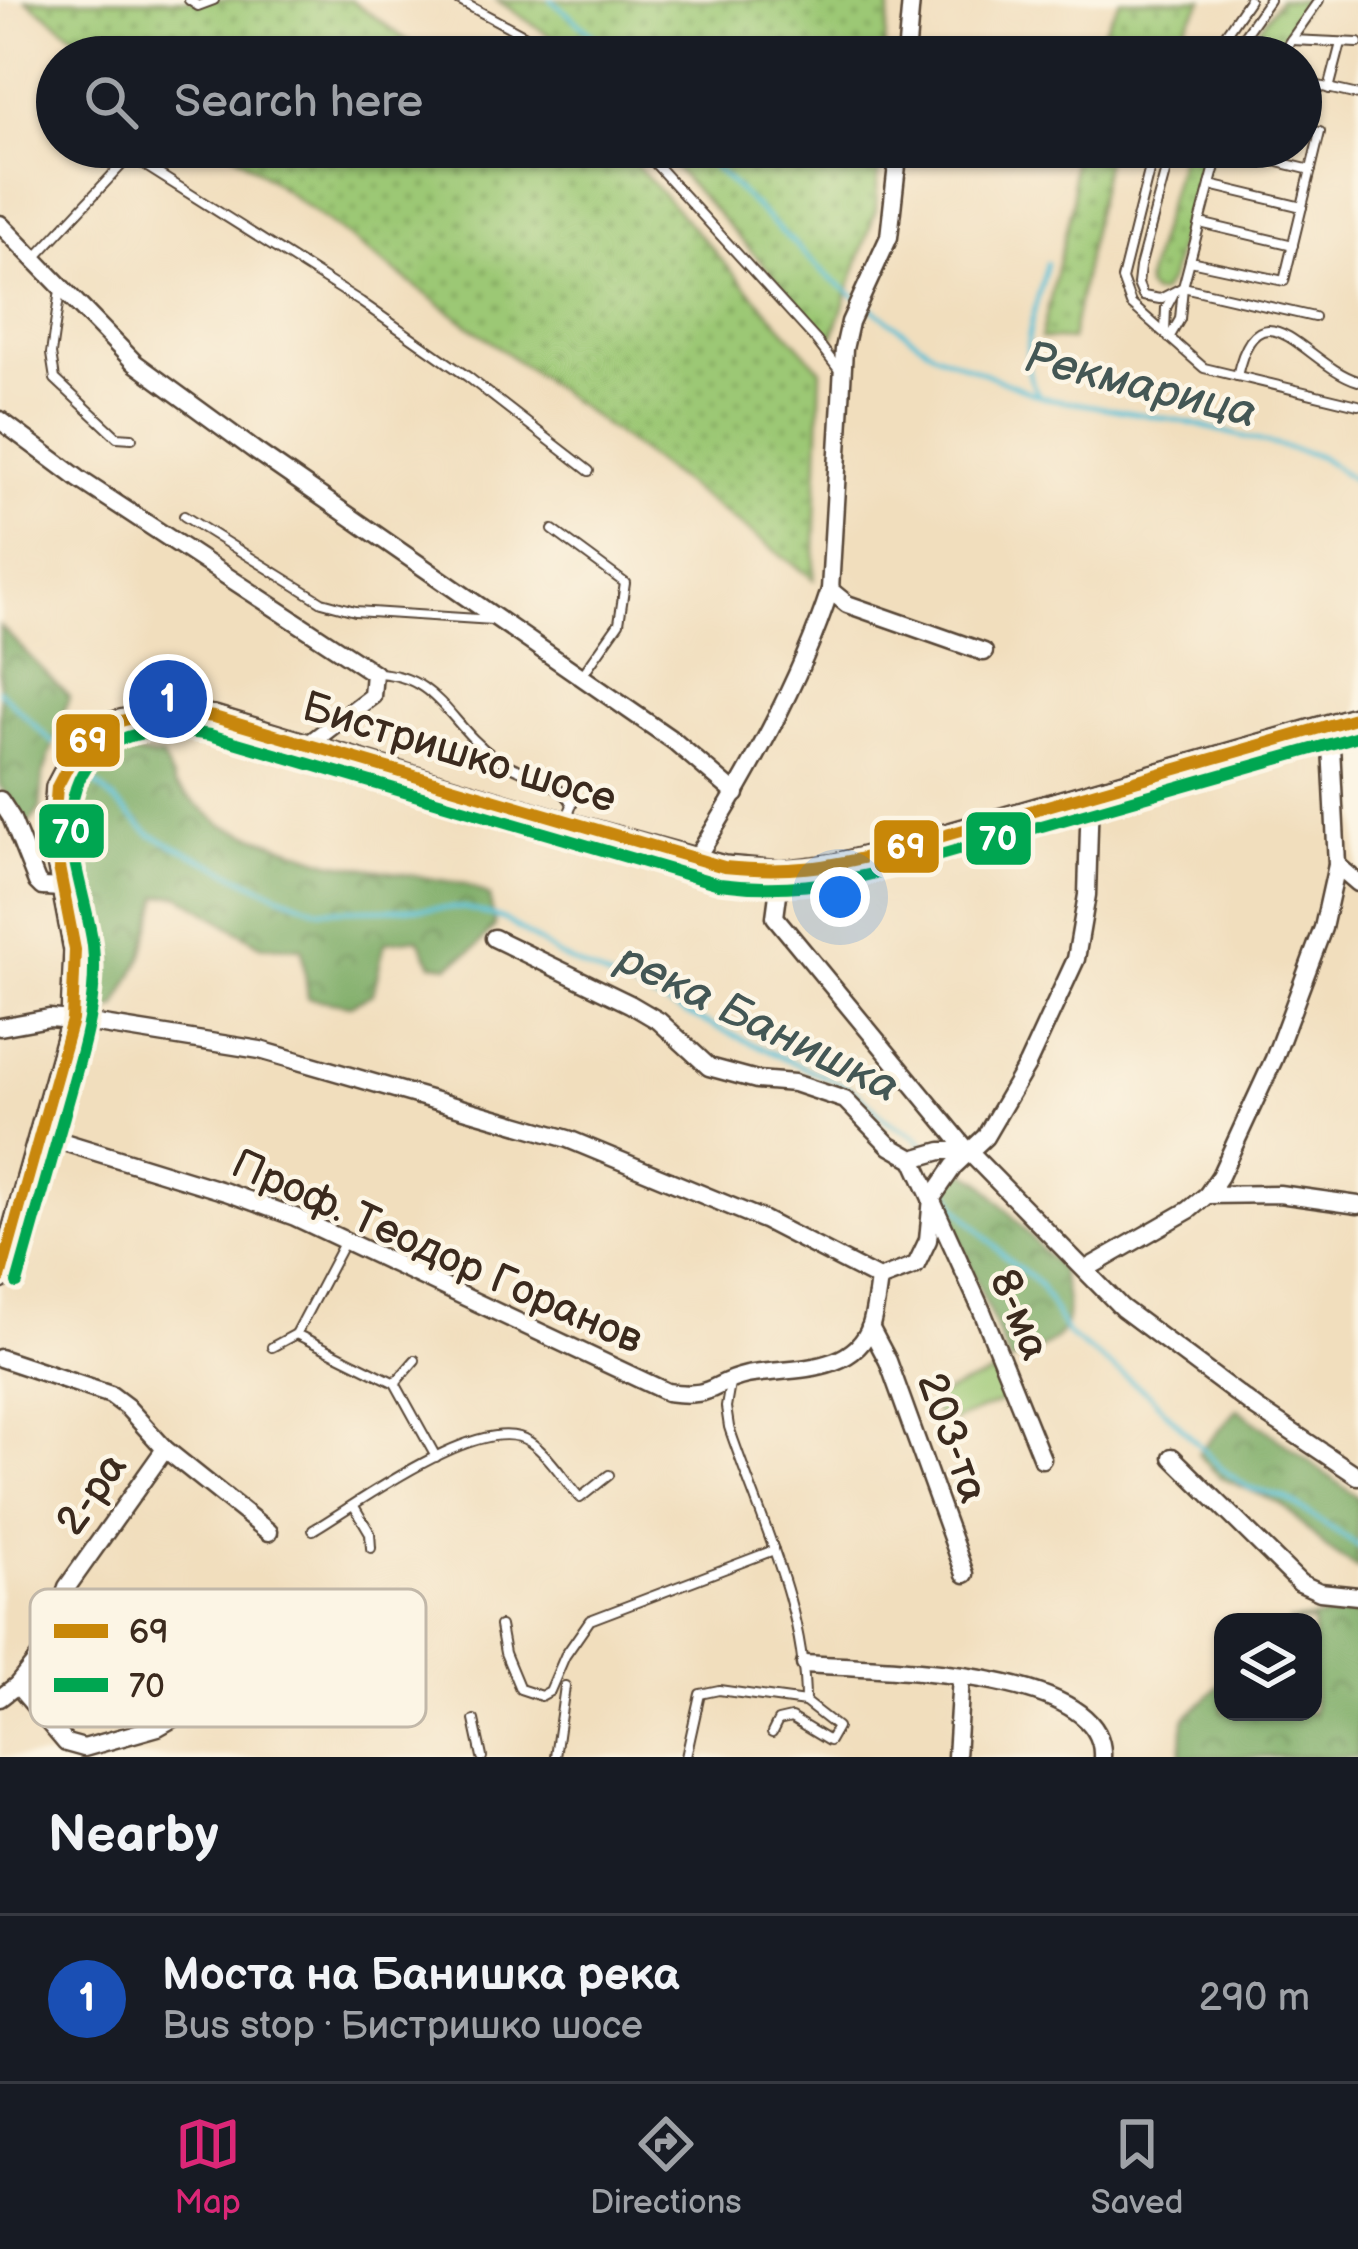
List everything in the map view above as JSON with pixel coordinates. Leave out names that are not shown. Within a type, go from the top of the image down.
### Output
[{"type":"street","points":[[908,36],[911,0]]},
{"type":"street","points":[[695,860],[736,794],[819,624],[830,590],[841,372],[850,322],[889,237],[897,168]]},
{"type":"street","points":[[0,224],[135,363],[674,741],[736,794]]},
{"type":"street","points":[[0,420],[79,479],[374,673],[372,696],[306,746]]},
{"type":"street","points":[[830,590],[847,604],[984,652]]},
{"type":"street","name":"Бистришко шосе","points":[[0,1278],[72,1019],[75,950],[52,809],[57,787],[77,749],[109,724],[145,712],[184,711],[695,860],[781,872],[850,861],[1358,717]]},
{"type":"street","points":[[1086,1270],[1207,1195],[1274,1059],[1324,928],[1337,865],[1330,726]]},
{"type":"street","points":[[0,1027],[72,1019],[260,1050],[568,1139],[764,1220],[879,1279],[916,1264],[928,1240],[932,1198],[954,1166],[985,1137],[1028,1066],[1076,959],[1088,895],[1090,794]]},
{"type":"street","points":[[0,800],[37,882],[42,887],[64,888]]},
{"type":"street","points":[[1337,865],[1358,883]]},
{"type":"street","points":[[781,872],[775,916],[968,1151],[1122,1308],[1256,1408],[1358,1476]]},
{"type":"street","points":[[494,938],[659,1021],[709,1066],[794,1083],[845,1100],[890,1146],[913,1160],[940,1150],[968,1151]]},
{"type":"street","name":"Проф. Теодор Горанов","points":[[41,1136],[226,1192],[346,1240],[667,1392],[694,1396],[730,1383]]},
{"type":"street","name":"8-ма","points":[[913,1160],[1042,1459]]},
{"type":"street","points":[[1207,1195],[1279,1194],[1358,1205]]},
{"type":"street","points":[[730,1383],[751,1374],[827,1364],[851,1354],[870,1327],[879,1279]]},
{"type":"street","name":"203-та","points":[[870,1327],[888,1361],[965,1574]]},
{"type":"street","points":[[0,1358],[111,1395],[165,1449],[269,1532]]},
{"type":"street","name":"2-ра","points":[[66,1589],[165,1449]]},
{"type":"street","points":[[1172,1456],[1300,1582],[1320,1592],[1358,1596]]},
{"type":"street","points":[[805,1664],[961,1676],[1032,1690],[1081,1713],[1097,1727],[1102,1757]]},
{"type":"street","name":"2-ра","points":[[0,1698],[30,1668]]},
{"type":"street","points":[[956,1757],[961,1676]]},
{"type":"street","points":[[17,1685],[30,1701]]},
{"type":"street","points":[[52,1727],[66,1744],[84,1748],[158,1727]]},
{"type":"lane","points":[[189,0],[198,6],[214,0]]},
{"type":"lane","points":[[458,0],[526,36]]},
{"type":"lane","points":[[1224,36],[1249,0]]},
{"type":"lane","points":[[1243,36],[1268,0]]},
{"type":"lane","points":[[1294,36],[1318,0]]},
{"type":"lane","points":[[1322,42],[1358,43]]},
{"type":"lane","points":[[1329,89],[1341,43]]},
{"type":"lane","points":[[1322,87],[1358,95]]},
{"type":"lane","points":[[34,258],[119,168]]},
{"type":"lane","points":[[149,168],[379,315],[589,471]]},
{"type":"lane","points":[[659,168],[841,372]]},
{"type":"lane","points":[[1150,168],[1122,287],[1131,304],[1204,368],[1358,405]]},
{"type":"lane","points":[[1167,168],[1138,284],[1143,296],[1151,300],[1179,290],[1314,317]]},
{"type":"lane","points":[[1167,336],[1166,308],[1190,260],[1214,168]]},
{"type":"lane","points":[[1190,260],[1284,281],[1311,170],[1303,168]]},
{"type":"lane","points":[[1210,185],[1302,207]]},
{"type":"lane","points":[[1200,223],[1293,245]]},
{"type":"lane","points":[[61,286],[51,354],[56,379],[117,437],[133,438]]},
{"type":"lane","points":[[1167,336],[1180,319],[1179,290]]},
{"type":"lane","points":[[1237,376],[1246,343],[1268,328],[1285,334],[1336,374],[1358,382]]},
{"type":"lane","points":[[184,517],[322,602],[355,611],[499,620]]},
{"type":"lane","points":[[553,530],[625,583],[619,623],[581,677]]},
{"type":"lane","points":[[374,673],[400,674],[424,687],[487,752],[515,772],[562,790],[572,805],[565,823]]},
{"type":"lane","points":[[272,1347],[296,1334],[346,1240]]},
{"type":"lane","points":[[296,1334],[395,1383],[436,1457]]},
{"type":"lane","points":[[395,1383],[415,1360]]},
{"type":"lane","points":[[730,1383],[729,1427],[791,1600],[805,1664],[806,1702]]},
{"type":"lane","points":[[314,1530],[436,1457],[483,1436],[505,1433],[529,1441],[580,1498],[609,1474]]},
{"type":"lane","points":[[354,1506],[370,1533],[371,1548]]},
{"type":"lane","points":[[500,1626],[520,1688],[542,1696],[550,1691],[590,1620],[774,1550]]},
{"type":"lane","points":[[555,1757],[566,1686]]},
{"type":"lane","points":[[686,1757],[700,1694],[719,1690],[806,1702],[837,1726],[829,1741],[791,1718],[778,1721],[772,1733]]},
{"type":"lane","points":[[474,1720],[482,1757]]},
{"type":"green space","points":[[26,0],[351,0],[401,36],[75,36]]},
{"type":"green space","points":[[497,0],[891,0],[886,36],[550,36]]},
{"type":"green space","points":[[1120,0],[1203,0],[1178,36],[1100,36]]},
{"type":"green space","points":[[1279,0],[1308,0],[1283,36],[1254,36]]},
{"type":"green space","points":[[255,168],[639,168],[821,370],[814,579]]},
{"type":"green space","points":[[675,168],[878,168],[876,209],[832,339]]},
{"type":"green space","points":[[1072,168],[1104,168],[1071,340],[1041,338],[1073,200]]},
{"type":"green space","points":[[1177,168],[1206,168],[1170,279],[1161,293],[1153,294],[1146,281]]},
{"type":"green space","points":[[0,626],[69,697],[43,775],[40,809],[28,825],[0,786]]},
{"type":"green space","points":[[113,752],[162,757],[175,786],[222,825],[329,862],[465,884],[489,896],[495,926],[449,966],[432,964],[418,938],[385,942],[373,994],[350,1005],[308,998],[302,948],[262,946],[179,895],[159,896],[143,955],[116,1008],[98,1013],[87,1006],[87,926],[76,808],[86,774]]},
{"type":"green space","points":[[963,1171],[981,1181],[1060,1270],[1067,1307],[1063,1330],[1044,1346],[1010,1362],[942,1198],[954,1175]]},
{"type":"green space","points":[[995,1373],[1005,1400],[941,1426],[931,1398]]},
{"type":"green space","points":[[1238,1409],[1358,1498],[1358,1569],[1327,1548],[1281,1504],[1220,1477],[1198,1454]]},
{"type":"green space","points":[[1358,1613],[1358,1757],[1181,1757],[1184,1720],[1214,1691],[1214,1721],[1322,1721],[1322,1618]]},
{"type":"waterway","name":"Рекмарица","points":[[551,0],[594,36]]},
{"type":"waterway","name":"Рекмарица","points":[[715,168],[832,280],[856,297]]},
{"type":"waterway","points":[[1039,395],[1031,381],[1027,348],[1047,263]]},
{"type":"waterway","name":"Рекмарица","points":[[866,304],[933,352],[1041,397],[1181,421],[1319,456],[1358,483]]},
{"type":"waterway","name":"река Банишка","points":[[0,691],[53,743]]},
{"type":"waterway","name":"река Банишка","points":[[86,774],[151,835],[319,910],[465,908],[504,919],[561,957],[850,1088],[888,1121],[914,1135],[927,1151]]},
{"type":"waterway","name":"река Банишка","points":[[947,1187],[958,1208],[1039,1284],[1068,1335],[1149,1394],[1222,1469],[1249,1488],[1285,1498],[1358,1546]]},
{"type":"transit line","name":"69","points":[[0,1278],[72,1020],[75,950],[53,836],[57,787],[77,749],[109,724],[164,710],[214,717],[724,867],[787,869],[887,852],[1358,717]]},
{"type":"transit line","name":"70","points":[[17,1283],[81,1053],[93,989],[93,946],[73,851],[72,803],[78,781],[91,761],[117,741],[163,731],[210,735],[719,884],[763,887],[806,886],[869,875],[1358,736]]},
{"type":"place","name":"Моста на Банишка река","points":[[168,699]]}]
